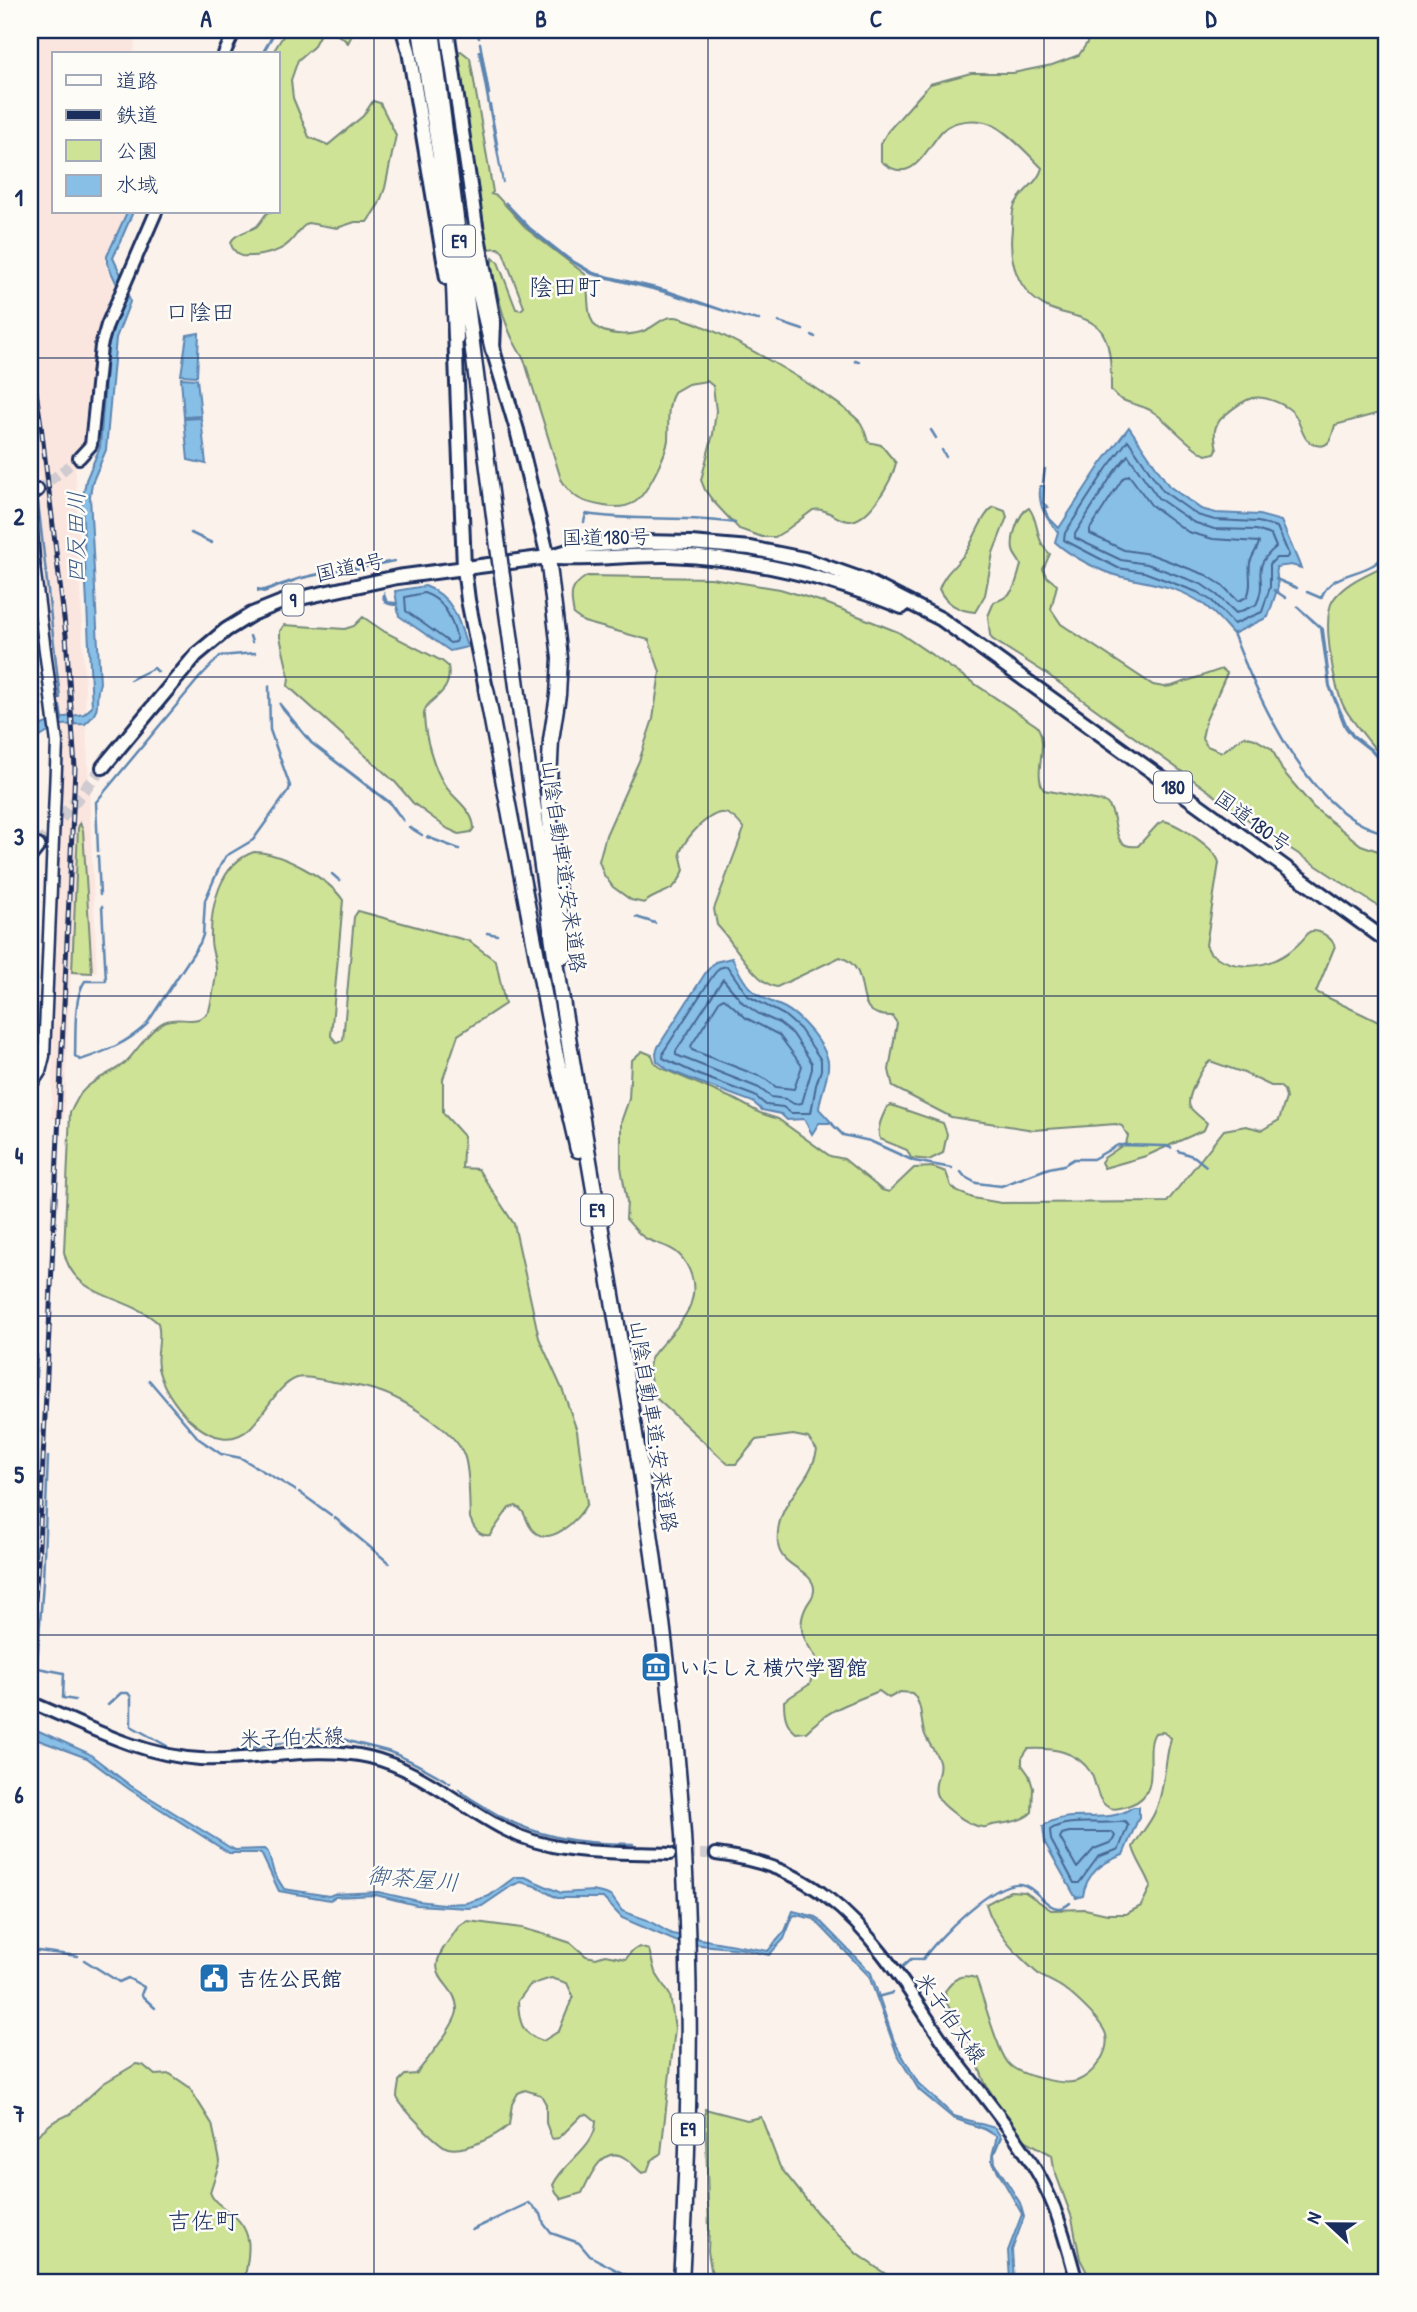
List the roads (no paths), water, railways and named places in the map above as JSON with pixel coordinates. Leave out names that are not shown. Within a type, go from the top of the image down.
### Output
[{"type":"highway","points":[[403,30],[409,51],[456,338]]},
{"type":"highway","name":"E9","points":[[420,30],[439,117]]},
{"type":"highway","name":"E9","points":[[432,30],[439,117]]},
{"type":"highway","points":[[447,30],[476,226],[494,321],[493,351]]},
{"type":"highway","points":[[439,117],[454,285],[464,568],[555,1051],[604,1254]]},
{"type":"highway","points":[[439,117],[493,351],[517,430],[548,557],[560,658],[551,740],[548,802],[589,1164]]},
{"type":"highway","name":"山陰自動車道;安来道路","points":[[439,117],[546,894],[647,1505],[670,1698],[683,1837],[688,1976],[688,2134],[681,2282]]},
{"type":"highway","name":"国道180号","points":[[548,557],[585,546],[642,542],[691,543],[750,548],[804,559],[866,581],[941,619],[1387,941]]},
{"type":"highway","name":"国道9号","points":[[103,767],[196,655],[226,629],[252,614],[282,602],[349,586],[548,557]]},
{"type":"main road","points":[[225,52],[235,30]]},
{"type":"main road","points":[[79,458],[91,444],[102,346],[107,325],[155,214]]},
{"type":"main road","points":[[30,511],[32,567]]},
{"type":"main road","name":"米子伯太線","points":[[30,1702],[137,1745],[181,1757],[225,1759],[315,1751],[343,1752],[368,1757],[407,1770],[505,1830],[536,1842],[588,1853],[670,1854]]},
{"type":"main road","name":"米子伯太線","points":[[716,1854],[754,1861],[801,1880],[828,1897],[855,1921],[888,1962],[1034,2167],[1062,2226],[1077,2282]]},
{"type":"street","points":[[30,1087],[40,1072],[44,1056],[53,877],[56,734],[32,567]]},
{"type":"water","points":[[479,51],[480,51],[503,183]]},
{"type":"water","points":[[505,202],[530,228],[568,258],[594,273],[665,290],[743,317],[664,292],[592,274],[566,258],[529,229]]},
{"type":"water","points":[[126,214],[132,214],[113,258],[123,279],[118,287],[107,263],[107,256]]},
{"type":"water","points":[[129,297],[130,302],[116,338],[106,450],[92,483],[90,496],[100,683],[96,709],[85,724],[60,725],[30,743],[30,730],[59,718],[84,714],[92,707],[82,503],[86,480],[100,447],[108,343],[122,299]]},
{"type":"water","points":[[199,333],[197,376],[181,375],[187,335]]},
{"type":"water","points":[[181,378],[197,379],[201,416],[184,417]]},
{"type":"water","points":[[201,418],[206,464],[188,460],[184,419]]},
{"type":"water","points":[[1129,427],[1169,486],[1201,509],[1216,513],[1259,515],[1281,521],[1301,568],[1291,565],[1276,567],[1278,587],[1268,617],[1233,634],[1216,615],[1197,600],[1168,587],[1102,570],[1076,557],[1055,542],[1058,532],[1043,511],[1040,486],[1044,486],[1043,503],[1048,507],[1044,508],[1059,528]]},
{"type":"water","points":[[395,561],[343,572],[340,570],[299,579],[264,592],[258,591],[258,589],[264,590],[300,578],[331,571]]},
{"type":"water","points":[[425,586],[442,596],[453,610],[467,647],[450,651],[399,616],[397,605],[389,604],[384,600],[384,594],[387,602],[397,603],[395,591]]},
{"type":"water","points":[[1297,606],[1323,629],[1330,686],[1347,726],[1353,735],[1372,750],[1387,769],[1371,751],[1352,736],[1345,727],[1329,686],[1321,629]]},
{"type":"water","points":[[279,703],[312,743],[391,803],[404,822],[390,804],[311,743]]},
{"type":"water","points":[[732,958],[749,986],[759,996],[798,1017],[826,1054],[828,1073],[819,1109],[832,1123],[819,1123],[812,1134],[804,1119],[787,1120],[781,1114],[762,1110],[753,1102],[668,1070],[657,1061],[658,1047],[706,972],[715,962]]},
{"type":"water","points":[[30,1727],[88,1753],[131,1786],[229,1847],[235,1850],[264,1849],[268,1852],[274,1873],[284,1889],[329,1896],[378,1892],[418,1901],[466,1903],[489,1896],[515,1877],[525,1877],[561,1893],[593,1891],[606,1894],[612,1897],[622,1911],[647,1920],[672,1934],[768,1951],[785,1931],[793,1911],[816,1917],[871,1973],[894,2041],[918,2083],[954,2116],[995,2128],[1001,2137],[994,2154],[995,2163],[1020,2203],[1024,2217],[1012,2250],[1014,2282],[1010,2278],[1008,2251],[1022,2214],[992,2161],[996,2136],[953,2118],[919,2090],[897,2054],[869,1976],[814,1919],[793,1916],[784,1939],[769,1955],[742,1949],[680,1943],[622,1918],[603,1898],[557,1898],[521,1882],[482,1906],[468,1908],[416,1905],[376,1895],[335,1897],[330,1900],[279,1891],[261,1853],[229,1853],[129,1789],[87,1758],[30,1737]]},
{"type":"water","points":[[1139,1807],[1139,1817],[1123,1855],[1097,1870],[1088,1881],[1083,1896],[1076,1898],[1045,1843],[1043,1826],[1065,1818],[1111,1816]]},
{"type":"waterway","points":[[263,52],[276,30]]},
{"type":"waterway","points":[[477,30],[479,38]]},
{"type":"waterway","points":[[480,43],[489,94]]},
{"type":"waterway","points":[[490,105],[498,150]]},
{"type":"waterway","points":[[743,317],[759,320]]},
{"type":"waterway","points":[[779,322],[803,330]]},
{"type":"waterway","points":[[855,361],[859,362]]},
{"type":"waterway","points":[[931,430],[936,438]]},
{"type":"waterway","points":[[30,438],[35,483]]},
{"type":"waterway","points":[[942,450],[946,457]]},
{"type":"waterway","points":[[1043,482],[1045,469]]},
{"type":"waterway","points":[[38,502],[60,698]]},
{"type":"waterway","points":[[584,522],[586,514],[735,523]]},
{"type":"waterway","points":[[191,533],[212,543]]},
{"type":"waterway","points":[[1307,592],[1321,598],[1336,580],[1366,569],[1387,555]]},
{"type":"waterway","points":[[1276,579],[1297,588]]},
{"type":"waterway","points":[[1274,590],[1286,598]]},
{"type":"waterway","points":[[1233,633],[1273,721],[1311,781],[1334,805],[1360,823],[1387,833]]},
{"type":"waterway","points":[[250,636],[252,642]]},
{"type":"waterway","points":[[98,851],[96,802],[220,656],[255,653]]},
{"type":"waterway","points":[[130,680],[154,668],[158,672]]},
{"type":"waterway","points":[[102,906],[106,981],[85,981],[81,988],[75,1028],[75,1056],[80,1060],[115,1046],[146,1025],[200,943],[205,900],[226,856],[253,840],[289,790],[290,786],[270,730],[269,686]]},
{"type":"waterway","points":[[60,706],[62,720]]},
{"type":"waterway","points":[[409,827],[422,835]]},
{"type":"waterway","points":[[427,837],[459,849]]},
{"type":"waterway","points":[[98,856],[100,895]]},
{"type":"waterway","points":[[332,874],[340,881]]},
{"type":"waterway","points":[[636,917],[655,923]]},
{"type":"waterway","points":[[487,933],[497,935]]},
{"type":"waterway","points":[[830,1122],[843,1135],[870,1141],[914,1161],[952,1168]]},
{"type":"waterway","points":[[961,1172],[976,1183],[1001,1186],[1064,1165],[1074,1159],[1093,1159],[1118,1145],[1171,1148]]},
{"type":"waterway","points":[[1178,1151],[1195,1157],[1206,1166]]},
{"type":"waterway","points":[[30,1499],[37,1355]]},
{"type":"waterway","points":[[149,1380],[199,1439],[221,1454],[241,1458],[295,1490]]},
{"type":"waterway","points":[[35,1694],[48,1457]]},
{"type":"waterway","points":[[299,1492],[331,1515]]},
{"type":"waterway","points":[[335,1518],[389,1563]]},
{"type":"waterway","points":[[38,1668],[64,1673],[63,1698],[75,1700]]},
{"type":"waterway","points":[[108,1705],[121,1693],[128,1693],[131,1697],[131,1726],[167,1746]]},
{"type":"waterway","points":[[238,1750],[295,1741],[319,1729]]},
{"type":"waterway","points":[[326,1731],[349,1741],[398,1755],[450,1783]]},
{"type":"waterway","points":[[459,1789],[504,1818],[539,1833],[575,1841],[633,1844]]},
{"type":"waterway","points":[[902,1967],[911,1959],[923,1959],[967,1912],[1009,1885],[1027,1886],[1056,1908],[1070,1903]]},
{"type":"waterway","points":[[30,1950],[78,1956]]},
{"type":"waterway","points":[[84,1960],[119,1982],[128,1978],[144,1987],[141,1995],[155,2008]]},
{"type":"waterway","points":[[877,1997],[892,1993]]},
{"type":"waterway","points":[[472,2230],[529,2203],[541,2214],[551,2233],[579,2243],[590,2256],[626,2275],[632,2282]]},
{"type":"tunnel","points":[[38,490],[79,458]]},
{"type":"tunnel","points":[[38,846],[103,767]]},
{"type":"tunnel","points":[[670,1854],[716,1854]]},
{"type":"railway","points":[[30,353],[66,635],[75,768],[39,1546],[30,1668]]},
{"type":"place","name":"いにしえ横穴学習館","points":[[656,1667]]},
{"type":"place","name":"吉佐公民館","points":[[214,1978]]},
{"type":"district","name":"陰田町","points":[[565,286]]},
{"type":"district","name":"口陰田","points":[[200,311]]},
{"type":"district","name":"吉佐町","points":[[203,2220]]},
{"type":"water label","name":"四反田川","points":[[75,537]]},
{"type":"water label","name":"御茶屋川","points":[[413,1878]]}]
